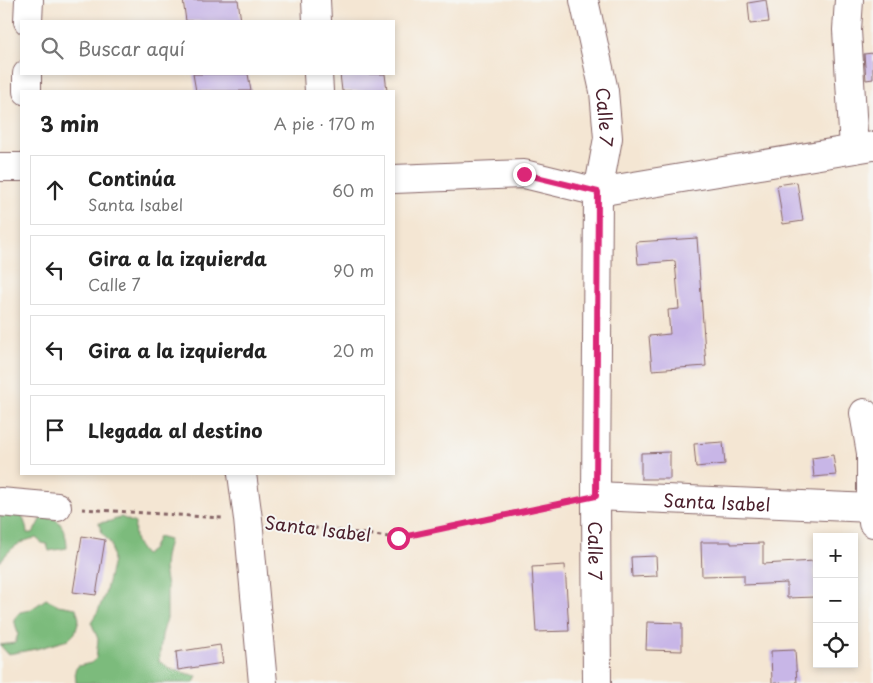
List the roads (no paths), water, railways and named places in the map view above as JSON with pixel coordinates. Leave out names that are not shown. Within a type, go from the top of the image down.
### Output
[{"type":"street","points":[[28,20],[29,0]]},
{"type":"street","points":[[316,0],[317,20]]},
{"type":"street","name":"Calle 7","points":[[584,0],[604,91],[608,138],[598,192],[596,683]]},
{"type":"street","points":[[395,179],[524,174],[598,192],[864,147],[847,30],[849,0]]},
{"type":"street","points":[[27,75],[27,90]]},
{"type":"street","points":[[318,75],[319,90]]},
{"type":"street","points":[[0,167],[20,167]]},
{"type":"street","points":[[864,413],[871,453],[872,515]]},
{"type":"street","points":[[242,475],[263,683]]},
{"type":"street","name":"Santa Isabel","points":[[596,496],[872,515]]},
{"type":"street","points":[[0,502],[57,507]]}]
